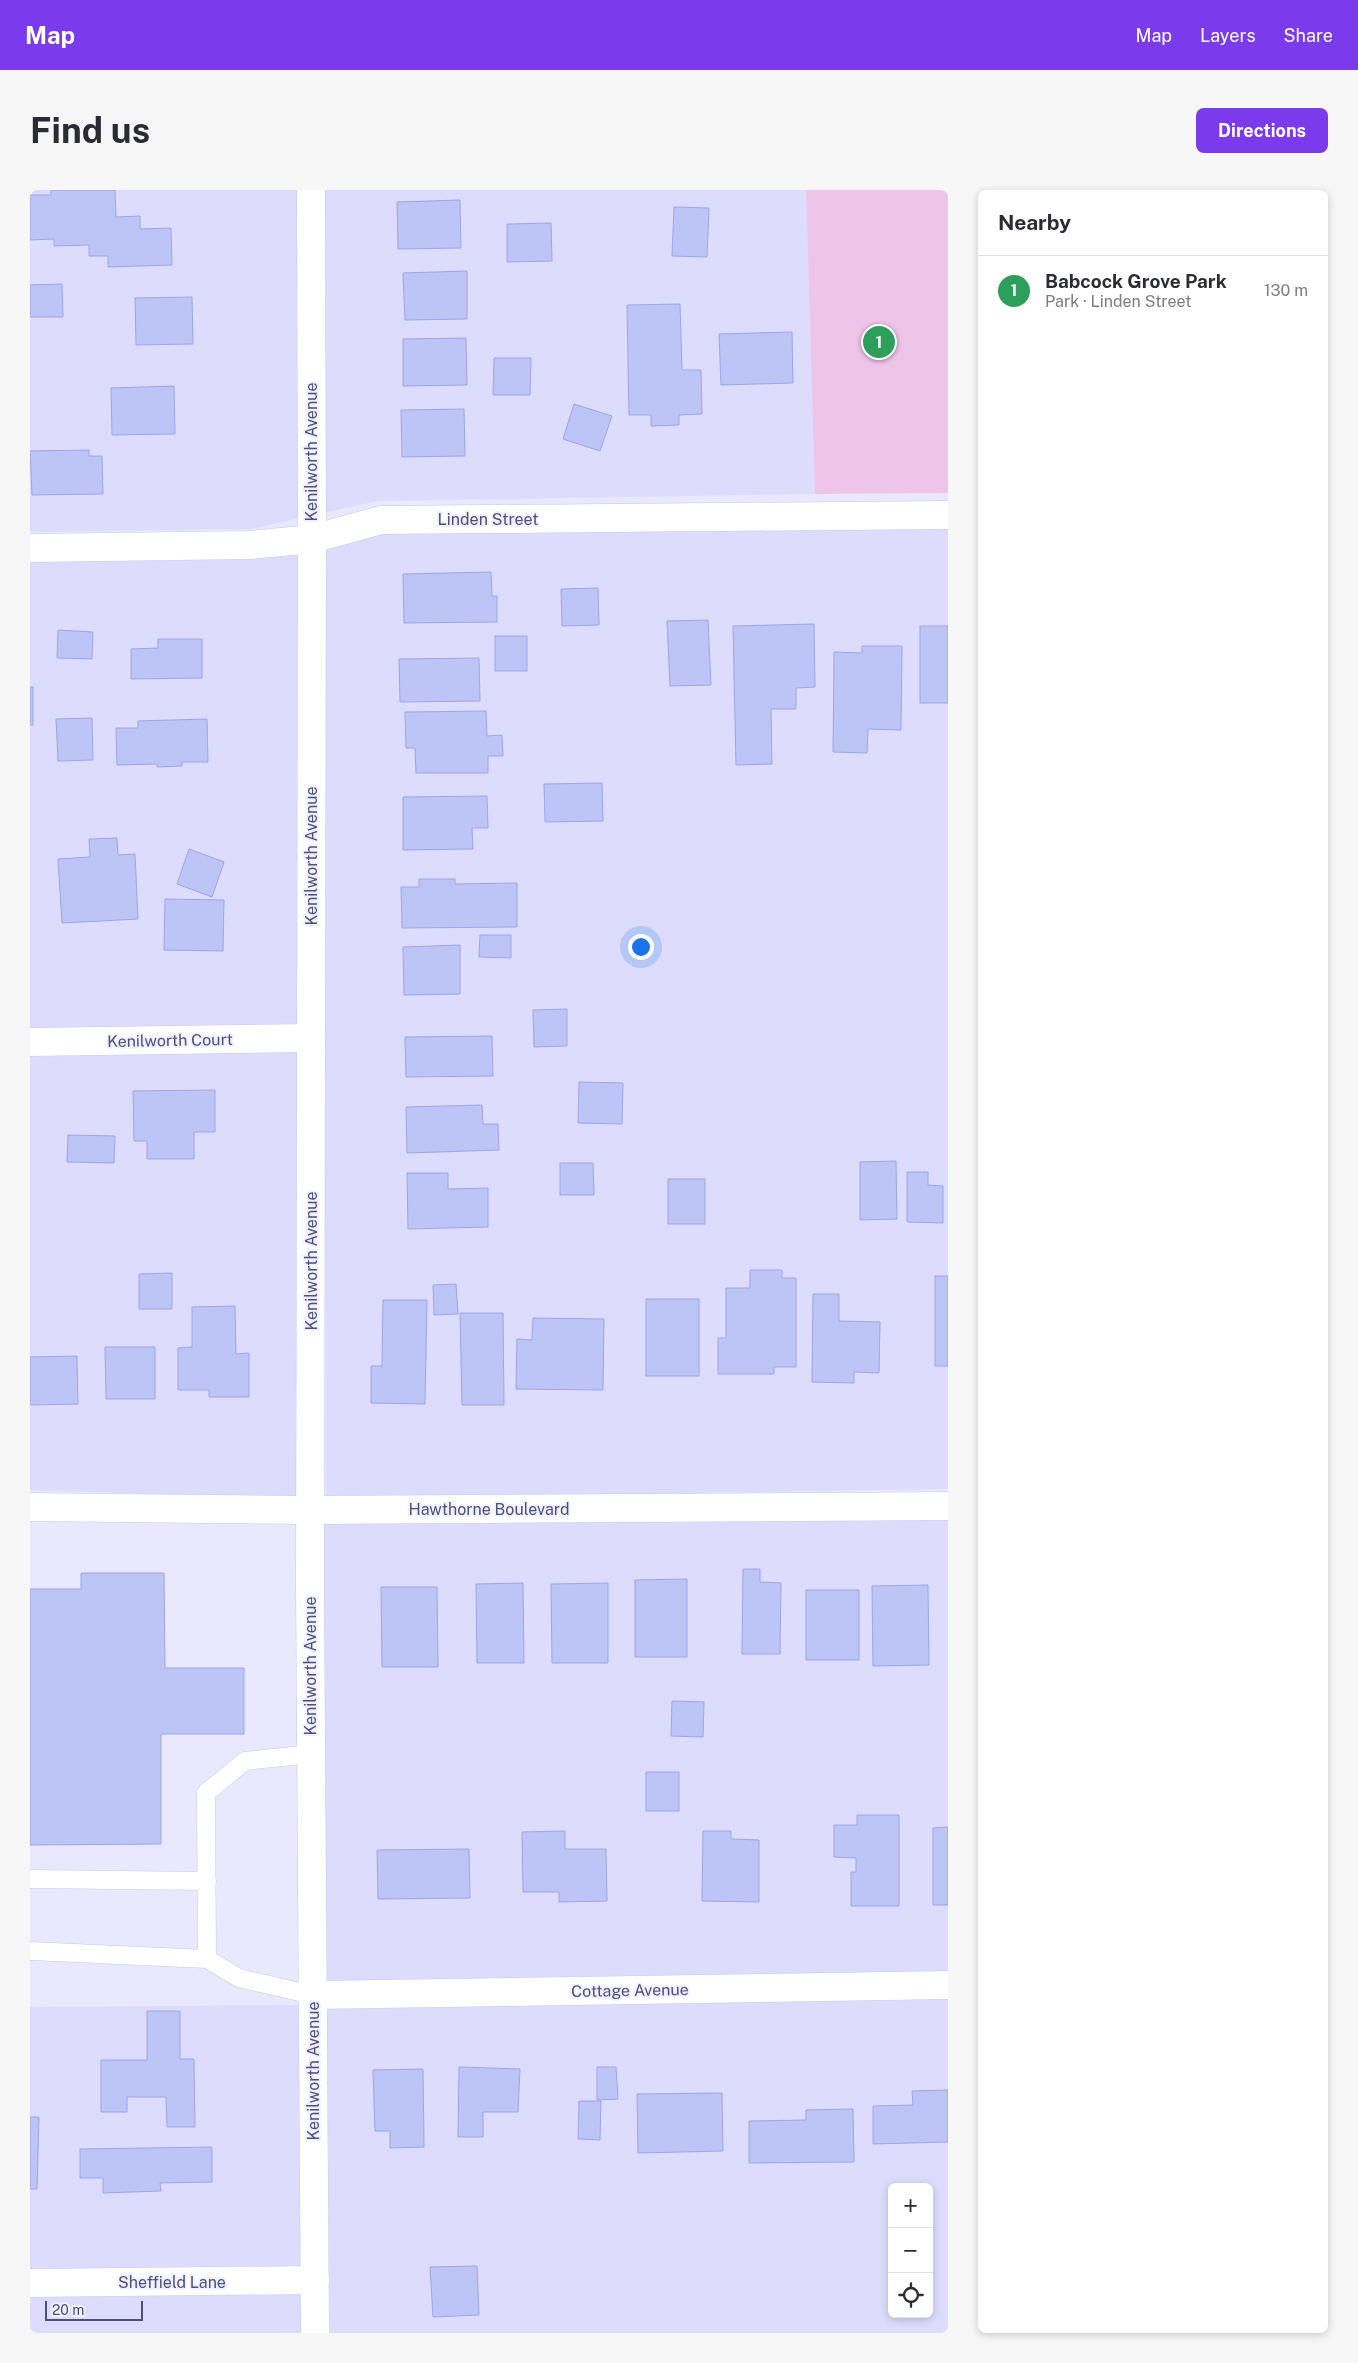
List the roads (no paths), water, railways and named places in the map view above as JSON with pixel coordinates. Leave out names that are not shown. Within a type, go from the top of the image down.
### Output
[{"type":"street","name":"Kenilworth Avenue","points":[[311,190],[311,1754],[315,2333]]},
{"type":"street","name":"Linden Street","points":[[30,548],[250,545],[312,539],[381,520],[948,515]]},
{"type":"street","name":"Kenilworth Court","points":[[30,1042],[311,1038]]},
{"type":"street","name":"Hawthorne Boulevard","points":[[30,1507],[311,1510],[948,1506]]},
{"type":"street","name":"Cottage Avenue","points":[[313,1995],[948,1985]]},
{"type":"street","name":"Sheffield Lane","points":[[30,2283],[315,2280]]},
{"type":"lane","points":[[207,1959],[206,1793],[245,1762],[311,1754]]},
{"type":"lane","points":[[30,1879],[207,1881]]},
{"type":"lane","points":[[30,1951],[207,1959],[239,1978],[313,1995]]},
{"type":"place","name":"Babcock Grove Park","points":[[879,342]]}]
